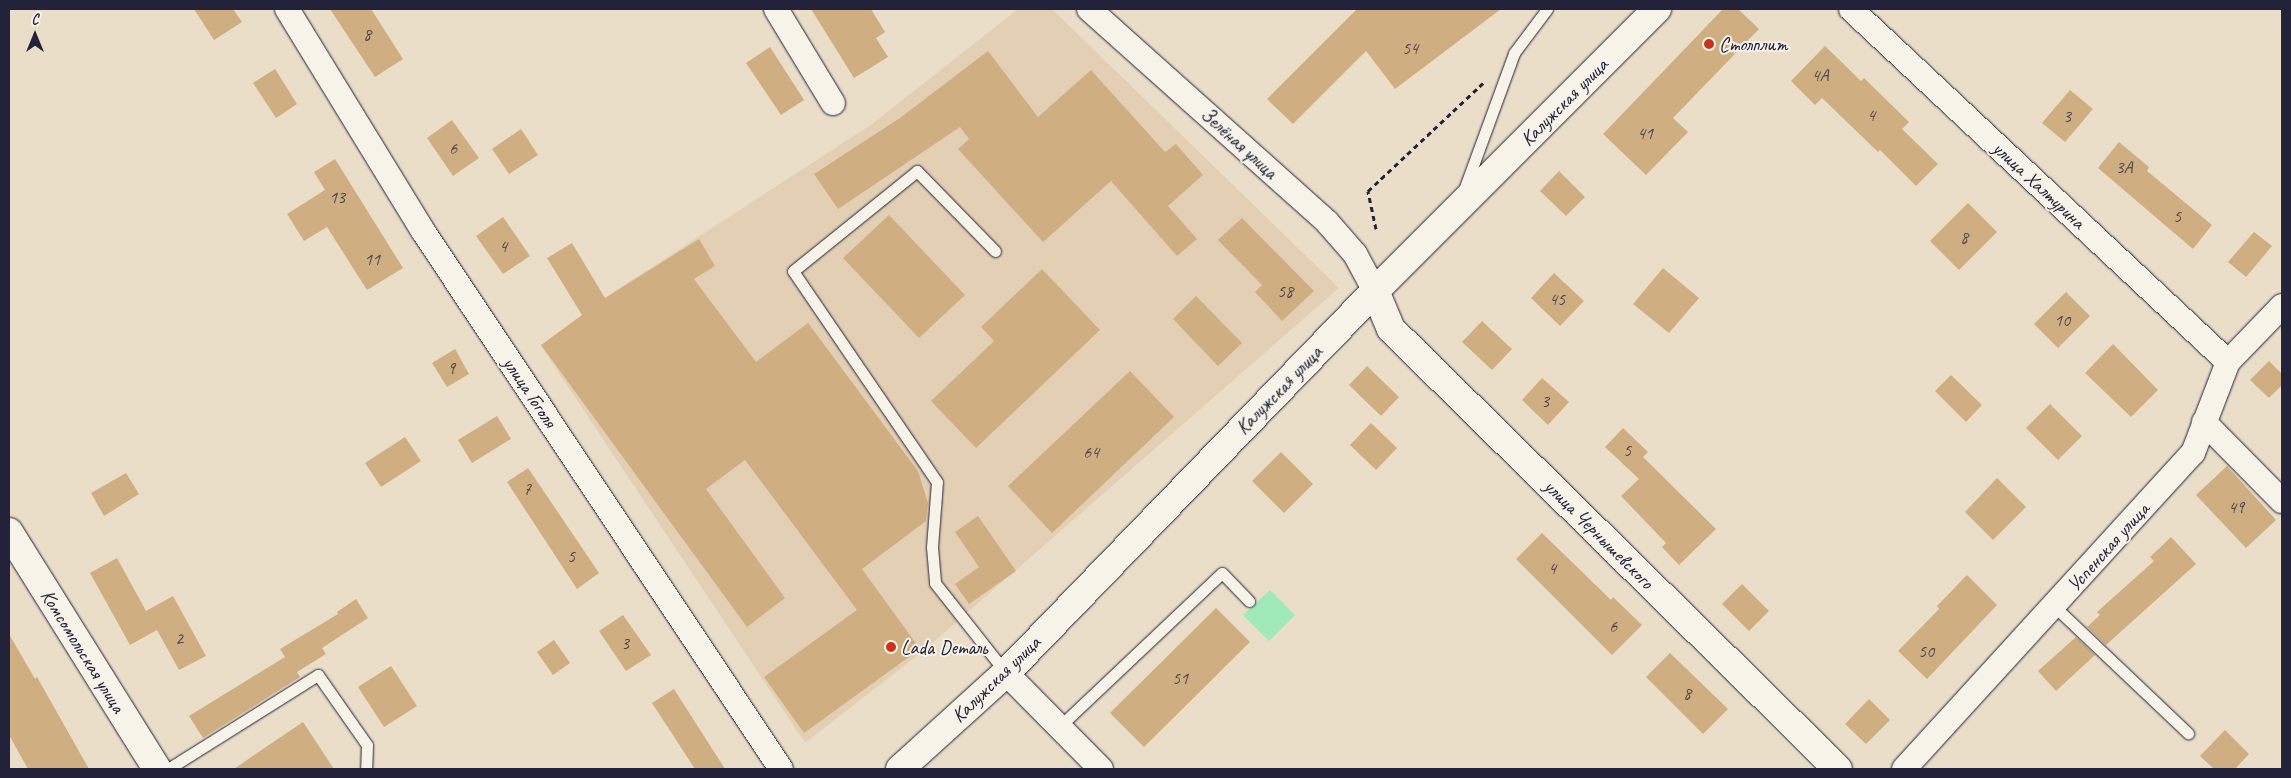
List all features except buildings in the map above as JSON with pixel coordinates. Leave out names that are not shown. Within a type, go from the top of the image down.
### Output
[{"type":"main road","name":"Калужская улица","points":[[900,769],[1006,673],[1374,291],[1657,9]]},
{"type":"main road","name":"улица Чернышевского","points":[[1374,291],[1391,329],[1838,769]]},
{"type":"main road","name":"Комсомольская улица","points":[[9,532],[157,769]]},
{"type":"street","name":"улица Гоголя","points":[[287,9],[423,231],[781,769]]},
{"type":"street","points":[[776,9],[833,103]]},
{"type":"street","name":"Зелёная улица","points":[[1089,9],[1327,222],[1355,254],[1374,291]]},
{"type":"street","name":"улица Халтурина","points":[[1851,9],[2228,362]]},
{"type":"street","name":"Успенская улица","points":[[1904,769],[2193,453],[2228,362],[2282,306]]},
{"type":"street","points":[[2204,422],[2282,501]]},
{"type":"street","points":[[1006,673],[1101,769]]},
{"type":"lane","points":[[1458,208],[1514,53],[1547,9]]},
{"type":"lane","points":[[995,251],[917,170],[794,271],[937,482],[932,547],[935,583],[1006,673]]},
{"type":"lane","points":[[1059,727],[1222,574],[1249,601]]},
{"type":"lane","points":[[2054,606],[2188,733]]},
{"type":"lane","points":[[168,769],[318,676],[367,745],[366,769]]},
{"type":"path","points":[[1376,229],[1368,191],[1486,79]]},
{"type":"shaded area","points":[[1018,9],[1052,9],[1339,288],[922,652],[805,743],[541,346],[615,291],[872,124]]},
{"type":"green space","points":[[1270,590],[1295,615],[1269,641],[1243,615]]},
{"type":"place","name":"Столплит","points":[[1709,44]]},
{"type":"place","name":"Lada Dеталь","points":[[891,647]]}]
